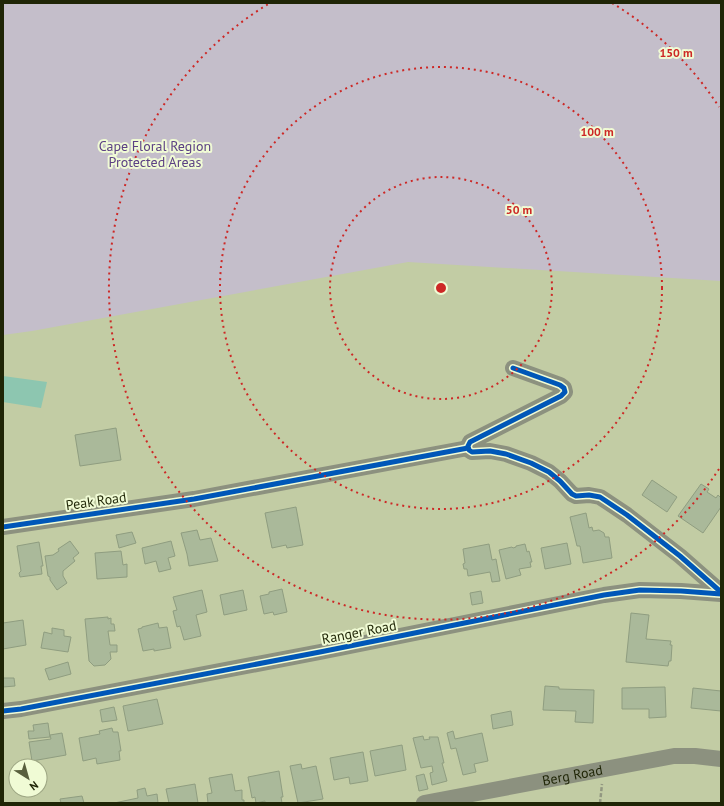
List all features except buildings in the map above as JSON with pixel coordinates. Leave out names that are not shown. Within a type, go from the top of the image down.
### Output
[{"type":"street","points":[[513,368],[560,385],[564,388],[565,392],[557,398],[470,442],[468,444],[468,448],[472,452],[490,451],[506,454],[531,463],[548,472],[576,496],[589,495],[600,497],[627,515],[680,556],[721,593]]},
{"type":"street","name":"Peak Road","points":[[3,527],[194,499],[468,448]]},
{"type":"street","name":"Ranger Road","points":[[3,711],[21,709],[305,655],[604,595],[640,590],[721,593]]},
{"type":"street","name":"Berg Road","points":[[424,803],[674,756],[695,756],[721,759]]},
{"type":"green space","name":"Cape Floral Region Protected Areas","points":[[3,3],[721,3],[721,281],[408,262],[32,331],[3,335]]},
{"type":"shaded area","points":[[3,376],[47,382],[41,408],[3,402]]},
{"type":"cycle path","points":[[513,368],[560,385],[564,388],[565,392],[561,396],[470,442],[468,446],[469,450],[472,452],[490,451],[506,454],[531,463],[549,472],[576,496],[589,495],[600,497],[627,515],[680,556],[721,592]]},
{"type":"cycle path","points":[[3,527],[194,499],[468,448]]},
{"type":"cycle path","points":[[3,711],[21,709],[320,652],[604,595],[640,590],[721,594]]}]
